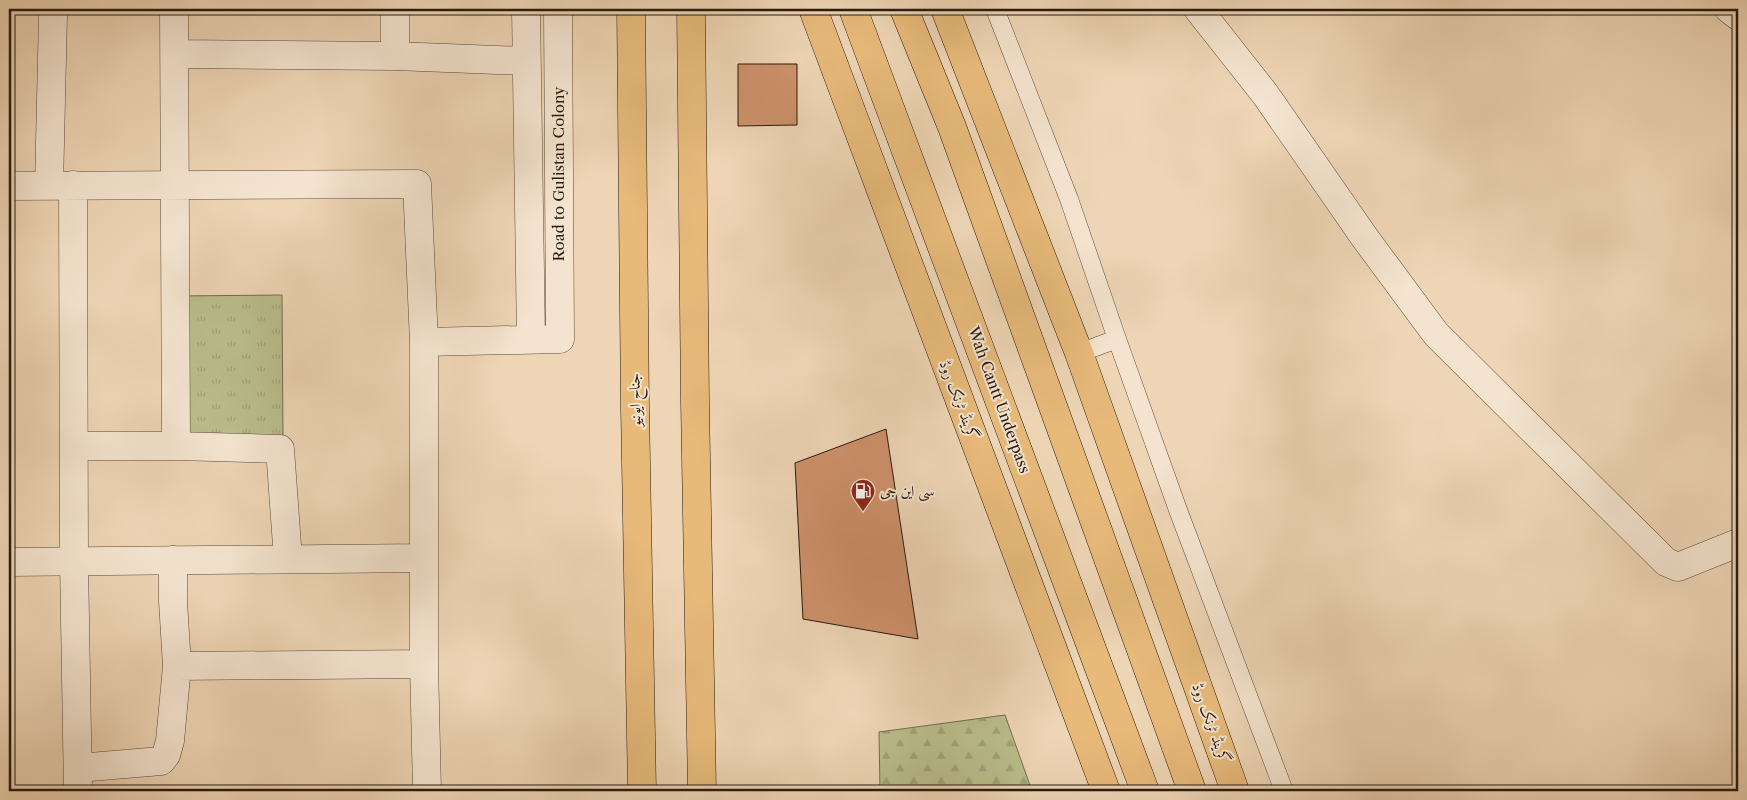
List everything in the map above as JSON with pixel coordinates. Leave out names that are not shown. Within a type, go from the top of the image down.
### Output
[{"type":"main road","name":"جناح ایونیو","points":[[631,9],[635,408],[642,791]]},
{"type":"main road","points":[[691,9],[695,402],[702,791]]},
{"type":"main road","name":"گرینڈ ٹرنک روڈ","points":[[813,9],[1106,791]]},
{"type":"main road","name":"Wah Cantt Underpass","points":[[853,9],[1145,791]]},
{"type":"main road","points":[[904,9],[952,127],[1192,791]]},
{"type":"main road","name":"گرینڈ ٹرنک روڈ","points":[[945,9],[1079,353],[1235,791]]},
{"type":"street","points":[[55,9],[53,15],[74,446],[78,780],[161,761],[166,755],[170,741],[177,666],[173,601],[173,560]]},
{"type":"street","points":[[174,9],[176,446]]},
{"type":"street","points":[[395,9],[395,56]]},
{"type":"street","points":[[424,342],[531,339],[526,9]]},
{"type":"street","name":"Road to Gulistan Colony","points":[[531,339],[560,339],[558,9]]},
{"type":"street","points":[[1198,9],[1265,94],[1365,238],[1436,334],[1666,562],[1678,567],[1738,543]]},
{"type":"street","points":[[1729,9],[1738,16]]},
{"type":"street","points":[[175,54],[395,56],[526,61]]},
{"type":"street","points":[[9,186],[417,184],[424,342],[424,664],[427,791]]},
{"type":"street","points":[[74,446],[280,448],[288,559]]},
{"type":"street","points":[[9,562],[424,558]]},
{"type":"street","points":[[177,666],[424,664]]},
{"type":"lane","points":[[995,9],[1069,199],[1116,339],[1178,510],[1284,791]]},
{"type":"lane","points":[[1079,353],[1116,339]]},
{"type":"green space","points":[[282,295],[283,438],[177,439],[176,296]]},
{"type":"green space","points":[[1005,715],[1032,791],[880,791],[879,732]]},
{"type":"building","points":[[738,64],[797,64],[797,125],[738,126]]},
{"type":"building","points":[[886,429],[918,639],[803,619],[795,463]]},
{"type":"place","name":"سی این جی","points":[[863,512]]}]
